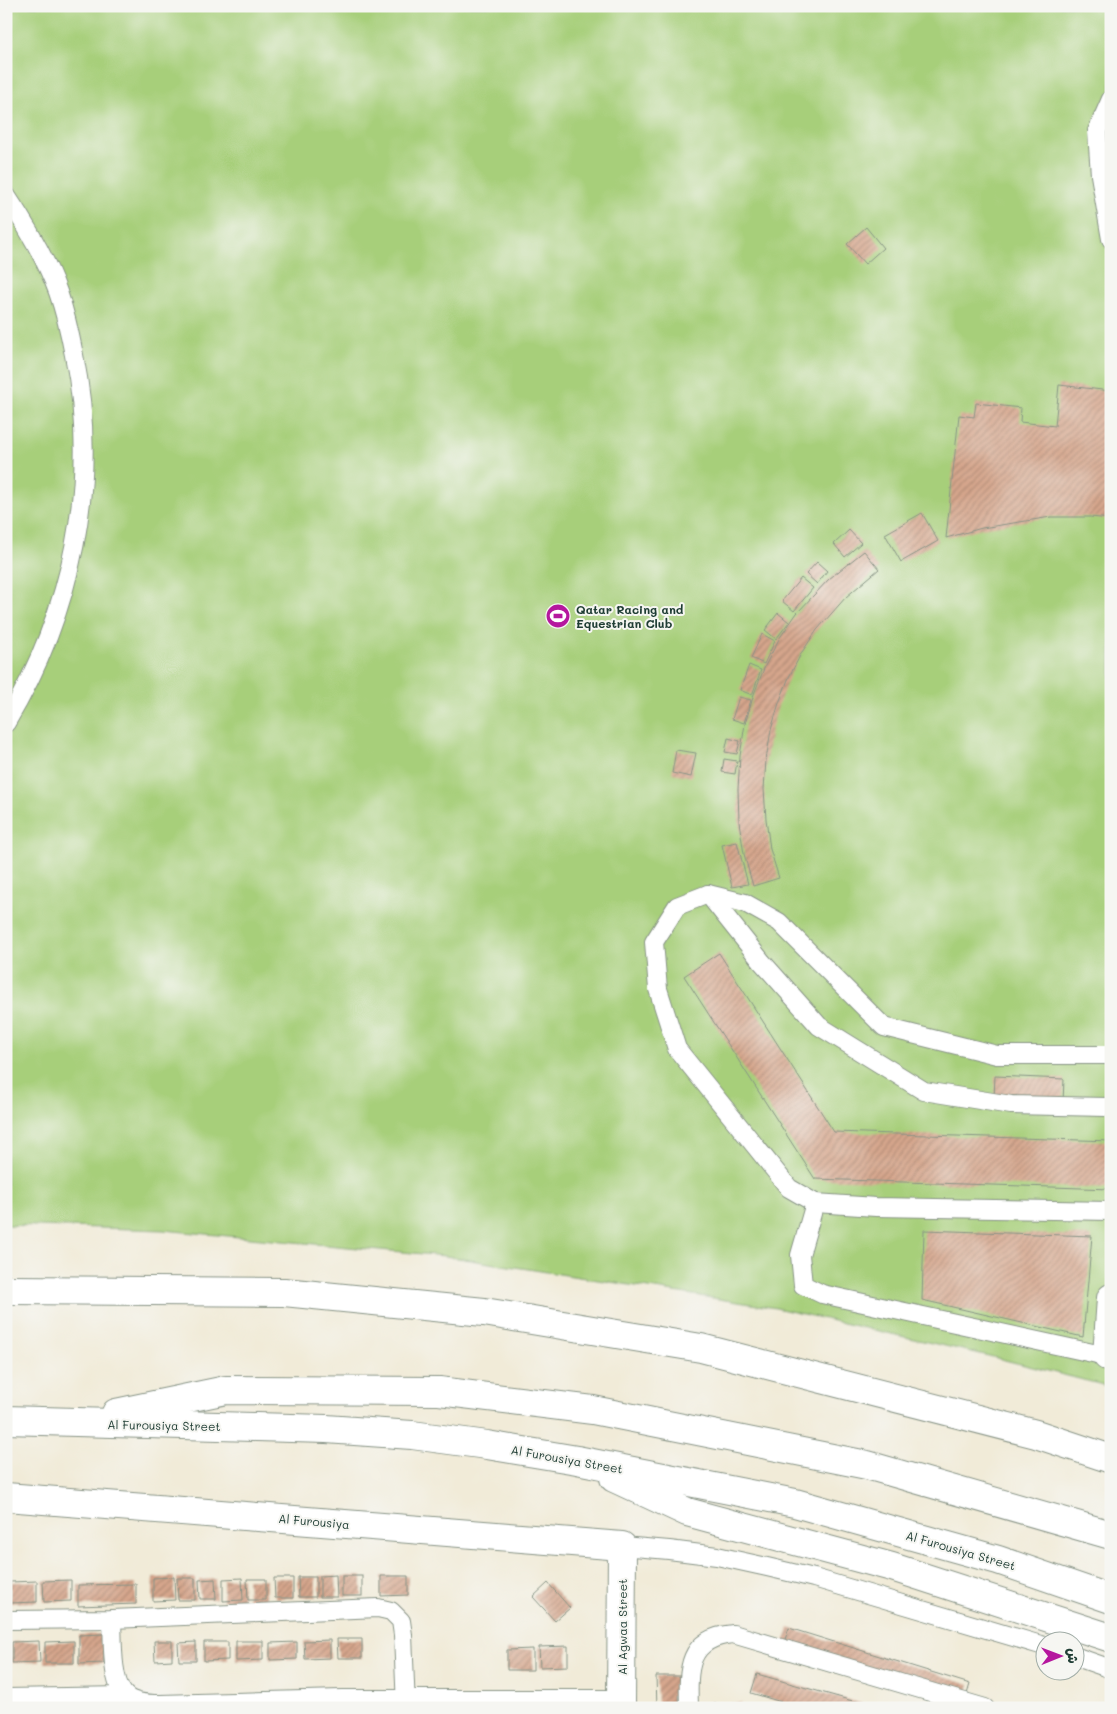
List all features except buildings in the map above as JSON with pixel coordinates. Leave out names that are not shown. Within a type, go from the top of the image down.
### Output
[{"type":"main road","points":[[6,1290],[284,1292],[484,1312],[700,1348],[1036,1434],[1111,1459]]},
{"type":"main road","points":[[1109,1357],[1111,1298]]},
{"type":"main road","points":[[68,1423],[226,1390],[439,1391],[593,1410],[867,1465],[1111,1535]]},
{"type":"main road","name":"Al Furousiya Street","points":[[6,1420],[318,1428],[412,1434],[577,1460],[795,1504],[998,1560],[1111,1599]]},
{"type":"main road","points":[[577,1460],[687,1512],[892,1567],[1111,1638]]},
{"type":"main road","name":"Al Furousiya","points":[[6,1497],[622,1546]]},
{"type":"main road","name":"Al Agwaa Street","points":[[622,1546],[622,1703]]},
{"type":"lane","points":[[1111,99],[1097,131],[1100,176],[1111,239]]},
{"type":"lane","points":[[6,195],[37,247],[58,292],[78,376],[84,462],[75,548],[64,593],[49,638],[30,681],[6,723]]},
{"type":"lane","points":[[1111,1055],[997,1055],[884,1027],[779,922],[745,903],[708,894],[677,906],[654,942],[658,989],[677,1048],[789,1188],[815,1203],[876,1207],[1111,1211]]},
{"type":"lane","points":[[708,894],[762,962],[819,1026],[924,1091],[1011,1105],[1111,1106]]},
{"type":"lane","points":[[815,1203],[800,1254],[803,1285],[822,1294],[1109,1357]]},
{"type":"lane","points":[[622,1546],[717,1556],[814,1578],[1034,1643]]},
{"type":"lane","points":[[6,1620],[112,1619],[378,1608],[391,1611],[401,1621],[406,1703]]},
{"type":"lane","points":[[112,1619],[118,1685],[125,1696]]},
{"type":"lane","points":[[689,1708],[688,1675],[691,1662],[697,1650],[707,1641],[719,1636],[733,1634],[985,1708]]},
{"type":"lane","points":[[1084,1660],[1111,1669]]},
{"type":"lane","points":[[6,1698],[125,1696],[140,1703],[160,1704],[622,1703]]},
{"type":"green space","name":"Qatar Racing and Equestrian Club","points":[[6,6],[1111,6],[1111,1387],[985,1355],[776,1308],[445,1256],[163,1230],[6,1225]]},
{"type":"place","name":"Qatar Racing and Equestrian Club","points":[[558,616]]}]
